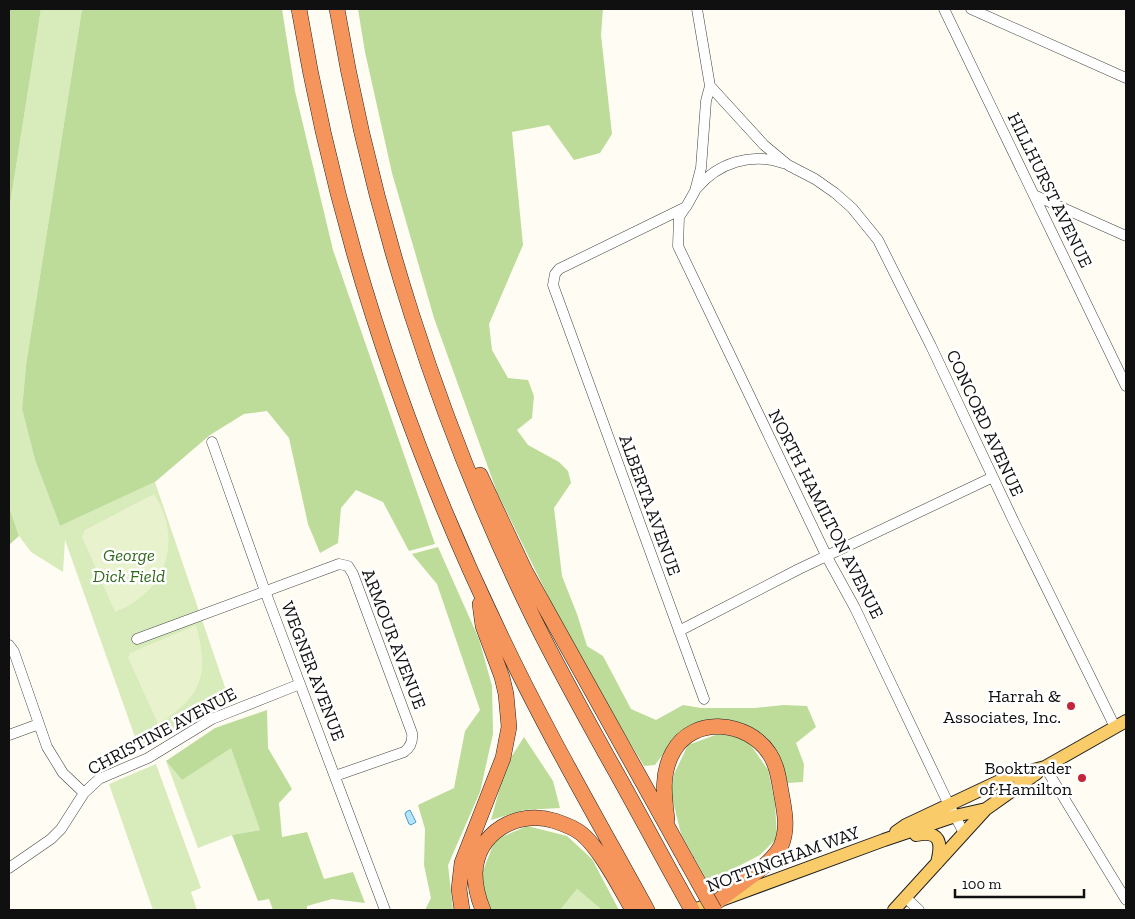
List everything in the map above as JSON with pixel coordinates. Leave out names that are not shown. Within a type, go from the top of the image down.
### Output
[{"type":"highway","points":[[299,9],[311,74],[344,215],[375,321],[422,454],[476,583],[519,674],[624,883],[633,910]]},
{"type":"highway","points":[[337,9],[356,107],[408,301],[431,369],[480,499],[528,608],[554,660],[693,910]]},
{"type":"highway","points":[[431,369],[525,571],[669,831],[716,906],[734,887],[768,863],[781,846],[786,823],[778,777],[769,754],[762,744],[742,731],[719,726],[699,729],[682,740],[674,750],[664,777],[669,831]]},
{"type":"highway","points":[[462,910],[459,889],[462,863],[504,758],[510,727],[504,686],[483,626],[476,583]]},
{"type":"highway","points":[[483,910],[476,888],[475,871],[483,846],[503,826],[528,817],[543,817],[561,823],[582,834],[647,910]]},
{"type":"main road","name":"NOTTINGHAM WAY","points":[[952,811],[1008,777],[1045,767],[1121,724]]},
{"type":"main road","points":[[894,910],[986,809],[1045,767]]},
{"type":"main road","name":"NOTTINGHAM WAY","points":[[693,910],[716,906],[884,840],[906,825],[952,811],[986,809]]},
{"type":"main road","points":[[884,840],[926,833],[934,834],[940,843],[937,863]]},
{"type":"street","points":[[695,191],[701,168],[706,101],[710,86],[697,9]]},
{"type":"street","name":"HILLHURST AVENUE","points":[[944,9],[1125,378]]},
{"type":"street","points":[[971,9],[1126,78]]},
{"type":"street","name":"CONCORD AVENUE","points":[[710,86],[764,145],[788,165]]},
{"type":"street","name":"CONCORD AVENUE","points":[[695,191],[713,172],[737,161],[762,159],[775,161],[788,165],[835,192],[852,208],[878,240],[993,477],[1121,724]]},
{"type":"street","name":"NORTH HAMILTON AVENUE","points":[[695,191],[679,218],[678,246],[827,557],[856,608],[964,833]]},
{"type":"street","points":[[1034,195],[1126,236]]},
{"type":"street","name":"ALBERTA AVENUE","points":[[686,207],[559,269],[555,274],[553,285],[704,699]]},
{"type":"street","name":"WEGNER AVENUE","points":[[212,442],[265,590],[385,910]]},
{"type":"street","points":[[679,631],[799,569],[993,477]]},
{"type":"street","name":"ARMOUR AVENUE","points":[[137,639],[339,564],[348,566],[367,612],[413,739],[404,752],[335,776]]},
{"type":"street","points":[[9,645],[14,652],[47,747],[70,780],[84,793]]},
{"type":"street","name":"CHRISTINE AVENUE","points":[[9,868],[51,839],[61,829],[84,793],[99,779],[148,758],[212,719],[300,684]]},
{"type":"street","points":[[9,735],[39,724]]},
{"type":"street","points":[[1045,767],[1126,900]]},
{"type":"street","points":[[906,898],[919,910]]},
{"type":"green space","points":[[9,9],[41,9],[9,211]]},
{"type":"green space","name":"George Dick Field","points":[[41,9],[82,9],[26,365],[22,409],[35,460],[60,526],[155,482],[229,699],[140,751],[65,540],[63,572],[31,552],[19,536],[9,507],[9,211]]},
{"type":"green space","points":[[82,9],[282,9],[295,91],[333,250],[435,544],[409,551],[383,502],[356,490],[341,508],[338,543],[320,553],[308,524],[289,438],[267,411],[244,414],[210,435],[155,482],[60,526],[35,460],[22,409],[26,365]]},
{"type":"green space","points":[[358,9],[603,9],[601,35],[612,134],[600,153],[574,160],[549,125],[512,132],[523,245],[489,324],[492,350],[508,378],[528,380],[534,396],[532,418],[517,430],[528,445],[559,462],[568,471],[571,483],[554,508],[562,576],[587,646],[603,656],[631,709],[656,720],[683,705],[701,708],[807,706],[816,727],[796,743],[804,764],[803,782],[786,783],[780,759],[767,738],[749,728],[698,723],[678,734],[655,765],[644,766],[575,651],[497,492],[434,318],[392,173],[365,52]]},
{"type":"green space","name":"George Dick Field","points":[[154,494],[163,511],[168,529],[168,547],[165,563],[158,578],[147,592],[133,603],[115,612],[82,537],[85,530]]},
{"type":"green space","points":[[9,507],[19,536],[9,545]]},
{"type":"green space","points":[[438,547],[479,639],[492,686],[493,734],[480,792],[448,865],[453,910],[425,910],[431,898],[424,865],[425,829],[418,805],[454,788],[465,731],[480,710],[437,584],[412,554]]},
{"type":"green space","points":[[196,625],[202,658],[202,671],[199,683],[193,694],[184,704],[158,724],[128,658],[130,653]]},
{"type":"green space","points":[[267,710],[268,748],[292,789],[279,803],[282,837],[307,832],[324,879],[353,872],[365,903],[332,899],[307,906],[307,910],[273,910],[269,899],[258,901],[232,835],[260,830],[231,748],[182,780],[166,761],[215,728]]},
{"type":"green space","points":[[718,734],[746,738],[768,770],[775,803],[777,838],[760,855],[708,882],[681,834],[671,793],[674,774],[688,745]]},
{"type":"green space","points":[[524,737],[553,781],[560,808],[524,810],[491,820],[506,765]]},
{"type":"green space","points":[[231,747],[260,830],[232,835],[198,848],[166,761],[182,780]]},
{"type":"green space","points":[[156,764],[201,888],[191,892],[197,910],[153,910],[109,784]]},
{"type":"green space","points":[[527,826],[567,836],[592,859],[619,910],[602,910],[577,889],[560,910],[491,910],[487,905],[481,876],[495,840]]},
{"type":"green space","points":[[577,889],[602,910],[560,910]]},
{"type":"water","points":[[410,810],[416,822],[411,825],[405,814]]},
{"type":"place","name":"Harrah & Associates, Inc.","points":[[1071,706]]},
{"type":"place","name":"Booktrader of Hamilton","points":[[1082,778]]}]
